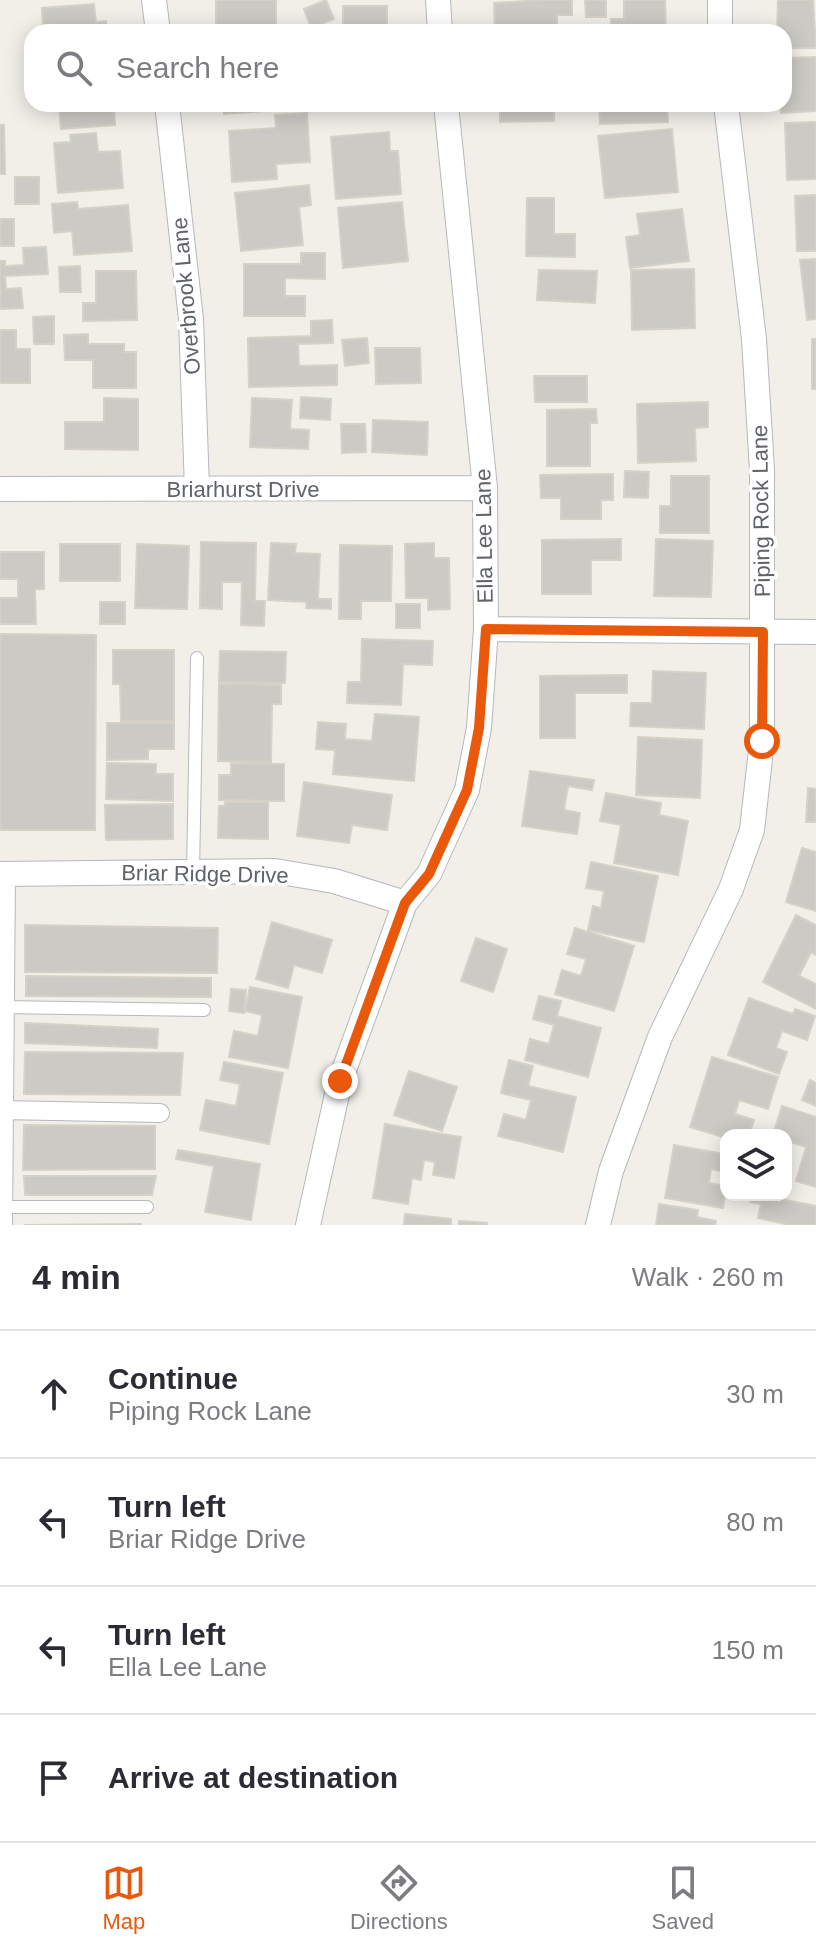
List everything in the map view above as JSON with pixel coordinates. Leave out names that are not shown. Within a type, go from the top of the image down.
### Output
[{"type":"street","points":[[154,0],[157,24]]},
{"type":"street","points":[[438,0],[440,24]]},
{"type":"street","points":[[720,0],[720,24]]},
{"type":"street","name":"Overbrook Lane","points":[[168,112],[191,319],[197,489]]},
{"type":"street","name":"Ella Lee Lane","points":[[308,1225],[340,1081],[405,903],[429,874],[467,790],[479,728],[486,629],[485,488],[447,112]]},
{"type":"street","name":"Piping Rock Lane","points":[[598,1225],[611,1171],[660,1037],[731,889],[752,830],[762,741],[762,470],[754,339],[727,112]]},
{"type":"street","name":"Briarhurst Drive","points":[[0,489],[485,488]]},
{"type":"street","points":[[486,629],[816,632]]},
{"type":"street","name":"Briar Ridge Drive","points":[[2,874],[275,871],[334,881],[405,903]]},
{"type":"street","points":[[0,1225],[2,874]]},
{"type":"street","points":[[0,1110],[160,1113]]},
{"type":"lane","points":[[193,873],[197,658]]},
{"type":"lane","points":[[1,1007],[204,1010]]},
{"type":"lane","points":[[0,1207],[147,1207]]},
{"type":"building","points":[[216,0],[276,0],[276,24],[216,24]]},
{"type":"building","points":[[326,0],[334,19],[310,24],[304,9]]},
{"type":"building","points":[[572,0],[572,15],[557,15],[557,24],[495,24],[494,3]]},
{"type":"building","points":[[585,0],[606,0],[606,17],[586,17]]},
{"type":"building","points":[[624,0],[665,0],[666,24],[611,24],[611,19],[624,19]]},
{"type":"building","points":[[778,0],[813,0],[816,48],[792,48],[792,24],[777,24]]},
{"type":"building","points":[[94,4],[96,22],[106,21],[106,24],[43,24],[42,8]]},
{"type":"building","points":[[343,6],[387,6],[387,24],[343,24]]},
{"type":"building","points":[[816,57],[816,111],[781,113],[792,112],[792,58]]},
{"type":"building","points":[[60,112],[114,112],[115,125],[61,129]]},
{"type":"building","points":[[500,112],[554,112],[554,121],[500,122]]},
{"type":"building","points":[[599,112],[667,112],[668,122],[600,124]]},
{"type":"building","points":[[307,113],[310,162],[276,164],[277,179],[232,182],[229,131],[276,128],[275,115]]},
{"type":"building","points":[[816,122],[816,179],[787,180],[785,123]]},
{"type":"building","points":[[0,125],[4,125],[5,174],[0,174]]},
{"type":"building","points":[[672,129],[678,192],[605,198],[598,136]]},
{"type":"building","points":[[389,132],[390,151],[398,151],[401,194],[336,199],[331,137]]},
{"type":"building","points":[[96,133],[98,152],[120,151],[123,188],[58,193],[54,143],[71,142],[70,135]]},
{"type":"building","points":[[15,177],[39,177],[39,204],[15,204]]},
{"type":"building","points":[[309,185],[311,205],[299,207],[303,245],[241,251],[235,193]]},
{"type":"building","points":[[816,195],[816,251],[797,251],[795,196]]},
{"type":"building","points":[[527,198],[554,198],[554,234],[575,234],[575,257],[526,256]]},
{"type":"building","points":[[77,202],[78,209],[128,205],[132,251],[74,255],[72,231],[54,233],[52,204]]},
{"type":"building","points":[[402,202],[408,261],[343,268],[338,208]]},
{"type":"building","points":[[682,209],[689,261],[630,268],[626,237],[640,235],[637,214]]},
{"type":"building","points":[[0,219],[14,219],[14,246],[0,246]]},
{"type":"building","points":[[46,247],[48,274],[5,276],[6,289],[21,288],[23,308],[0,309],[0,261],[5,261],[5,266],[24,265],[23,248]]},
{"type":"building","points":[[301,253],[325,253],[325,279],[285,278],[285,296],[305,296],[305,316],[244,316],[244,264],[301,264]]},
{"type":"building","points":[[816,259],[816,319],[807,320],[800,260]]},
{"type":"building","points":[[80,266],[81,292],[60,292],[59,267]]},
{"type":"building","points":[[694,269],[695,328],[632,330],[631,270]]},
{"type":"building","points":[[539,270],[597,271],[595,303],[537,300]]},
{"type":"building","points":[[96,271],[136,271],[137,320],[83,321],[83,303],[96,303]]},
{"type":"building","points":[[54,316],[54,344],[34,344],[33,317]]},
{"type":"building","points":[[332,320],[333,343],[298,344],[299,366],[337,365],[337,385],[249,387],[248,338],[311,336],[311,321]]},
{"type":"building","points":[[0,330],[16,330],[16,349],[30,349],[30,383],[0,383]]},
{"type":"building","points":[[88,334],[88,344],[124,344],[124,352],[136,352],[136,388],[93,388],[93,360],[65,360],[64,335]]},
{"type":"building","points":[[367,338],[369,363],[345,366],[342,340]]},
{"type":"building","points":[[812,339],[816,339],[816,389],[812,389]]},
{"type":"building","points":[[375,348],[420,348],[421,383],[376,384]]},
{"type":"building","points":[[534,376],[587,376],[587,402],[535,402]]},
{"type":"building","points":[[301,397],[331,399],[330,420],[300,418]]},
{"type":"building","points":[[104,398],[138,399],[138,450],[65,449],[65,422],[104,422]]},
{"type":"building","points":[[252,398],[292,400],[290,429],[309,430],[308,449],[250,447]]},
{"type":"building","points":[[708,402],[708,427],[695,428],[696,461],[638,463],[637,404]]},
{"type":"building","points":[[596,409],[597,423],[590,423],[590,466],[547,466],[547,410]]},
{"type":"building","points":[[373,420],[428,422],[427,455],[372,452]]},
{"type":"building","points":[[341,424],[365,424],[366,452],[342,453]]},
{"type":"building","points":[[625,471],[649,472],[648,498],[624,497]]},
{"type":"building","points":[[613,474],[613,500],[601,500],[601,519],[561,519],[561,498],[541,498],[540,475]]},
{"type":"building","points":[[671,476],[709,476],[709,533],[660,533],[660,506],[671,506]]},
{"type":"building","points":[[621,539],[621,560],[591,560],[591,594],[542,594],[542,540]]},
{"type":"building","points":[[656,539],[713,541],[711,597],[654,596]]},
{"type":"building","points":[[201,542],[256,543],[255,601],[265,601],[264,626],[241,625],[242,582],[222,582],[222,609],[200,608]]},
{"type":"building","points":[[271,543],[296,544],[295,553],[320,554],[318,599],[331,599],[331,609],[306,608],[307,602],[268,600]]},
{"type":"building","points":[[434,543],[434,558],[449,558],[450,609],[428,610],[428,598],[406,598],[405,544]]},
{"type":"building","points":[[60,544],[120,544],[120,581],[60,581]]},
{"type":"building","points":[[137,544],[189,546],[187,609],[135,608]]},
{"type":"building","points":[[340,545],[392,546],[391,601],[361,601],[361,619],[339,619]]},
{"type":"building","points":[[0,552],[44,552],[44,589],[35,589],[36,624],[0,624],[0,598],[18,598],[18,579],[0,579]]},
{"type":"building","points":[[100,602],[125,602],[125,624],[100,624]]},
{"type":"building","points":[[396,604],[420,604],[420,628],[396,628]]},
{"type":"building","points":[[0,634],[96,635],[95,830],[0,830]]},
{"type":"building","points":[[362,639],[433,641],[432,665],[403,664],[401,705],[347,703],[348,682],[361,682]]},
{"type":"building","points":[[113,650],[174,650],[174,721],[121,721],[120,684],[113,684]]},
{"type":"building","points":[[220,651],[286,652],[285,683],[219,682]]},
{"type":"building","points":[[653,671],[706,673],[704,729],[630,726],[631,703],[652,703]]},
{"type":"building","points":[[627,675],[627,693],[575,693],[575,738],[540,738],[540,676]]},
{"type":"building","points":[[219,684],[281,685],[281,704],[272,704],[271,762],[218,761]]},
{"type":"building","points":[[375,714],[419,717],[414,781],[333,774],[335,750],[316,749],[318,722],[346,724],[345,739],[372,741]]},
{"type":"building","points":[[107,723],[174,723],[174,749],[148,749],[148,759],[107,760]]},
{"type":"building","points":[[638,737],[702,740],[700,798],[636,795]]},
{"type":"building","points":[[107,763],[156,764],[156,774],[173,774],[173,801],[106,799]]},
{"type":"building","points":[[231,763],[284,764],[284,801],[219,800],[219,775],[231,775]]},
{"type":"building","points":[[530,771],[594,780],[592,790],[568,786],[564,810],[580,813],[577,834],[522,826]]},
{"type":"building","points":[[304,782],[392,795],[387,830],[352,825],[349,843],[297,836]]},
{"type":"building","points":[[808,788],[816,789],[816,822],[806,822]]},
{"type":"building","points":[[606,793],[661,803],[659,815],[688,821],[678,875],[614,863],[621,825],[600,821]]},
{"type":"building","points":[[225,802],[268,802],[268,839],[218,838],[219,806],[225,806]]},
{"type":"building","points":[[173,804],[173,839],[106,840],[105,805]]},
{"type":"building","points":[[802,848],[816,852],[816,911],[786,902]]},
{"type":"building","points":[[591,862],[658,876],[644,942],[588,930],[593,906],[601,908],[604,891],[586,888]]},
{"type":"building","points":[[796,915],[816,925],[816,955],[811,952],[799,976],[816,984],[816,1009],[763,982]]},
{"type":"building","points":[[272,922],[332,940],[322,973],[294,965],[288,988],[256,979]]},
{"type":"building","points":[[25,925],[218,928],[217,973],[25,972]]},
{"type":"building","points":[[575,928],[634,946],[614,1011],[555,994],[562,970],[581,976],[586,959],[567,954]]},
{"type":"building","points":[[476,938],[507,949],[493,992],[461,981]]},
{"type":"building","points":[[26,976],[211,978],[211,997],[26,996]]},
{"type":"building","points":[[250,987],[302,997],[288,1068],[229,1057],[234,1031],[258,1036],[262,1015],[245,1011]]},
{"type":"building","points":[[231,989],[246,990],[244,1013],[229,1011]]},
{"type":"building","points":[[539,996],[561,1001],[557,1016],[601,1028],[588,1077],[525,1060],[530,1039],[549,1044],[554,1025],[533,1019]]},
{"type":"building","points":[[749,998],[793,1014],[795,1009],[815,1016],[807,1040],[782,1031],[776,1048],[787,1052],[779,1074],[728,1055]]},
{"type":"building","points":[[25,1023],[158,1029],[157,1048],[25,1043]]},
{"type":"building","points":[[25,1052],[183,1053],[180,1095],[24,1094]]},
{"type":"building","points":[[712,1057],[778,1077],[768,1109],[739,1100],[735,1114],[754,1120],[751,1129],[720,1129],[720,1136],[690,1127]]},
{"type":"building","points":[[509,1060],[533,1066],[528,1086],[576,1097],[563,1152],[498,1136],[504,1114],[526,1120],[531,1100],[501,1093]]},
{"type":"building","points":[[224,1062],[283,1073],[269,1144],[200,1130],[206,1100],[236,1106],[240,1084],[220,1080]]},
{"type":"building","points":[[409,1071],[457,1087],[442,1131],[394,1115]]},
{"type":"building","points":[[810,1080],[816,1083],[816,1106],[802,1100]]},
{"type":"building","points":[[782,1106],[816,1117],[816,1187],[796,1181],[806,1147],[792,1143],[792,1129],[775,1129]]},
{"type":"building","points":[[385,1124],[461,1137],[454,1178],[433,1175],[435,1162],[424,1160],[421,1180],[412,1178],[408,1204],[373,1198]]},
{"type":"building","points":[[24,1125],[155,1126],[155,1169],[23,1170]]},
{"type":"building","points":[[674,1145],[720,1153],[720,1171],[711,1169],[709,1183],[720,1185],[723,1208],[665,1198]]},
{"type":"building","points":[[178,1150],[260,1164],[251,1220],[205,1212],[214,1166],[176,1159]]},
{"type":"building","points":[[24,1176],[156,1176],[152,1195],[25,1195]]},
{"type":"building","points":[[790,1201],[816,1206],[816,1225],[790,1225],[758,1218],[761,1204],[750,1202]]},
{"type":"building","points":[[659,1204],[698,1210],[697,1217],[716,1221],[715,1225],[656,1225]]},
{"type":"building","points":[[405,1214],[451,1219],[451,1225],[404,1225]]},
{"type":"building","points":[[459,1221],[487,1223],[487,1225],[459,1225]]},
{"type":"building","points":[[141,1224],[141,1225],[24,1225]]},
{"type":"route","points":[[340,1081],[405,903],[429,874],[467,790],[479,728],[486,629],[763,632],[762,741]]}]
